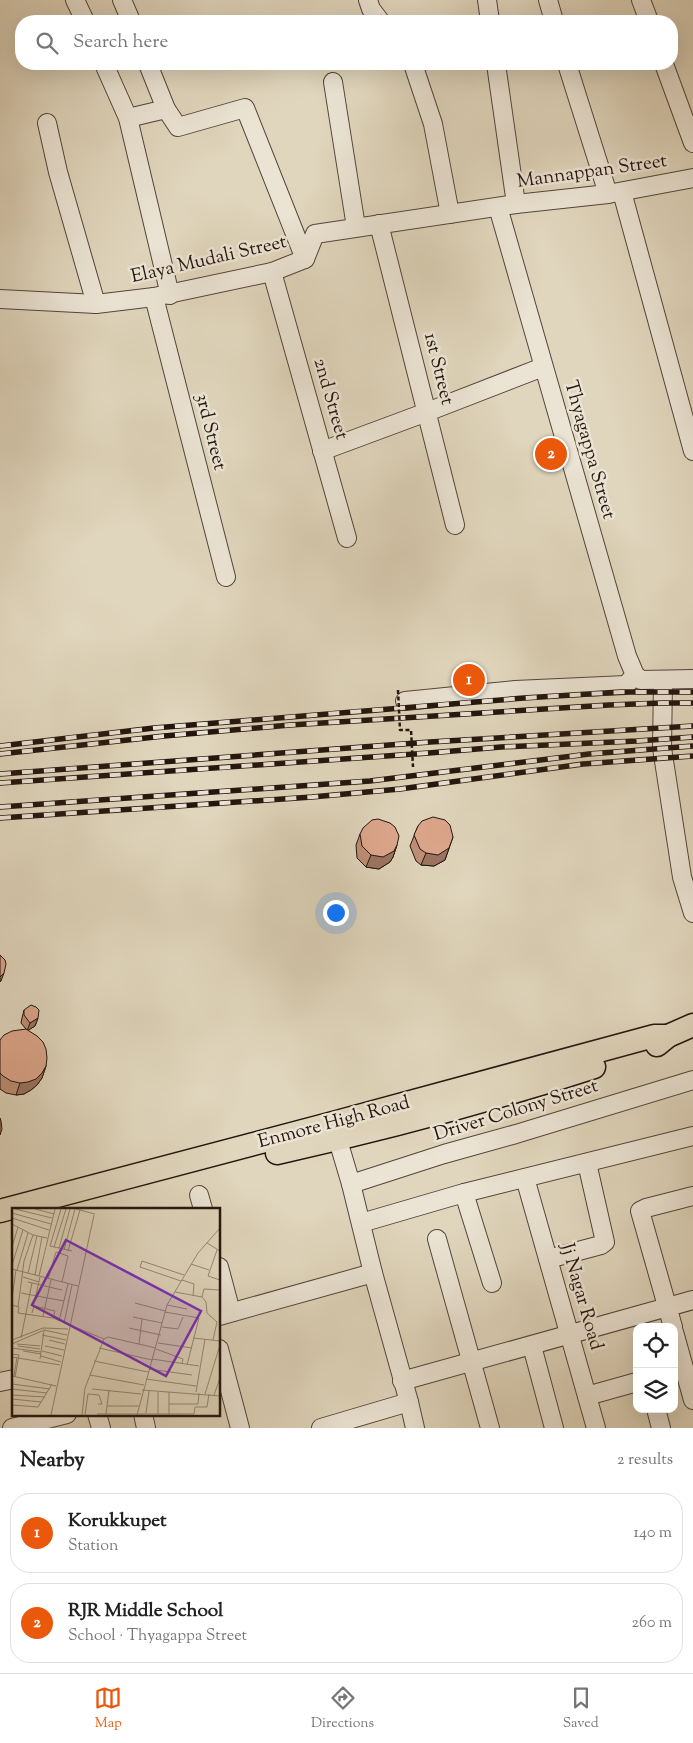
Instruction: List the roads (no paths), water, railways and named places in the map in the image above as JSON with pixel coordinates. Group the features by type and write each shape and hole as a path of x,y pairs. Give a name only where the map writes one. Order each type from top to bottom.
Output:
{"main road":[{"name":"Enmore High Road","path":"57,1208 335,1132 654,1036 668,1036 693,1026"},
{"name":"Enmore High Road","path":"13,1208 335,1132"}],"street":[{"path":"75,0 82,15"},
{"path":"122,0 128,15"},
{"path":"368,0 370,9 375,15"},
{"path":"487,0 489,15"},
{"path":"548,0 552,15"},
{"path":"641,0 647,15"},
{"name":"3rd Street","path":"107,70 128,118 162,296 226,577"},
{"path":"150,70 166,109 178,127 245,108 305,259"},
{"path":"415,70 433,124 450,214"},
{"path":"497,70 516,204"},
{"path":"569,70 615,193 693,451"},
{"path":"666,70 693,144"},
{"path":"333,82 356,227"},
{"path":"128,118 166,109"},
{"path":"47,123 58,172 96,304"},
{"name":"Mannappan Street","path":"498,207 615,193 693,178"},
{"name":"Elaya Mudali Street","path":"0,299 96,304 162,296 272,272 305,259 315,234 498,207"},
{"name":"Thyagappa Street","path":"498,207 627,656 635,675"},
{"name":"1st Street","path":"379,224 455,525"},
{"name":"2nd Street","path":"272,272 347,538"},
{"path":"322,451 543,366"},
{"path":"402,696 626,685 635,675 641,680 693,679"},
{"path":"664,681 662,748 682,877 693,913"},
{"name":"Driver Colony Street","path":"351,1184 444,1154 693,1080"},
{"path":"335,1132 351,1184 402,1382 409,1402 414,1428"},
{"path":"361,1223 464,1193 693,1136"},
{"path":"548,1259 601,1245 604,1242 605,1238 587,1163"},
{"name":"Jj Nagar Road","path":"525,1178 596,1428"},
{"path":"464,1193 492,1283"},
{"path":"672,1323 640,1211 693,1196"},
{"path":"437,1239 490,1428"},
{"path":"220,1275 225,1314 373,1272"},
{"path":"402,1382 693,1300"},
{"path":"532,1346 554,1428"},
{"path":"220,1353 240,1428"},
{"path":"678,1358 680,1371 693,1400"},
{"path":"587,1396 633,1383"},
{"path":"321,1428 409,1402"},
{"path":"657,1413 661,1428"},
{"path":"12,1428 59,1416"}],"railway":[{"path":"0,746 154,728 524,698 621,692 693,692"},
{"path":"0,754 164,736 290,725 609,705 693,703"},
{"path":"0,774 430,742 693,726"},
{"path":"0,783 501,747 693,737"},
{"path":"0,807 370,781 589,754 693,746"},
{"path":"0,818 312,797 400,789 583,764 693,756"}],"place":[{"name":"RJR Middle School","path":"551,454"},
{"name":"Korukkupet","path":"469,680"}]}
